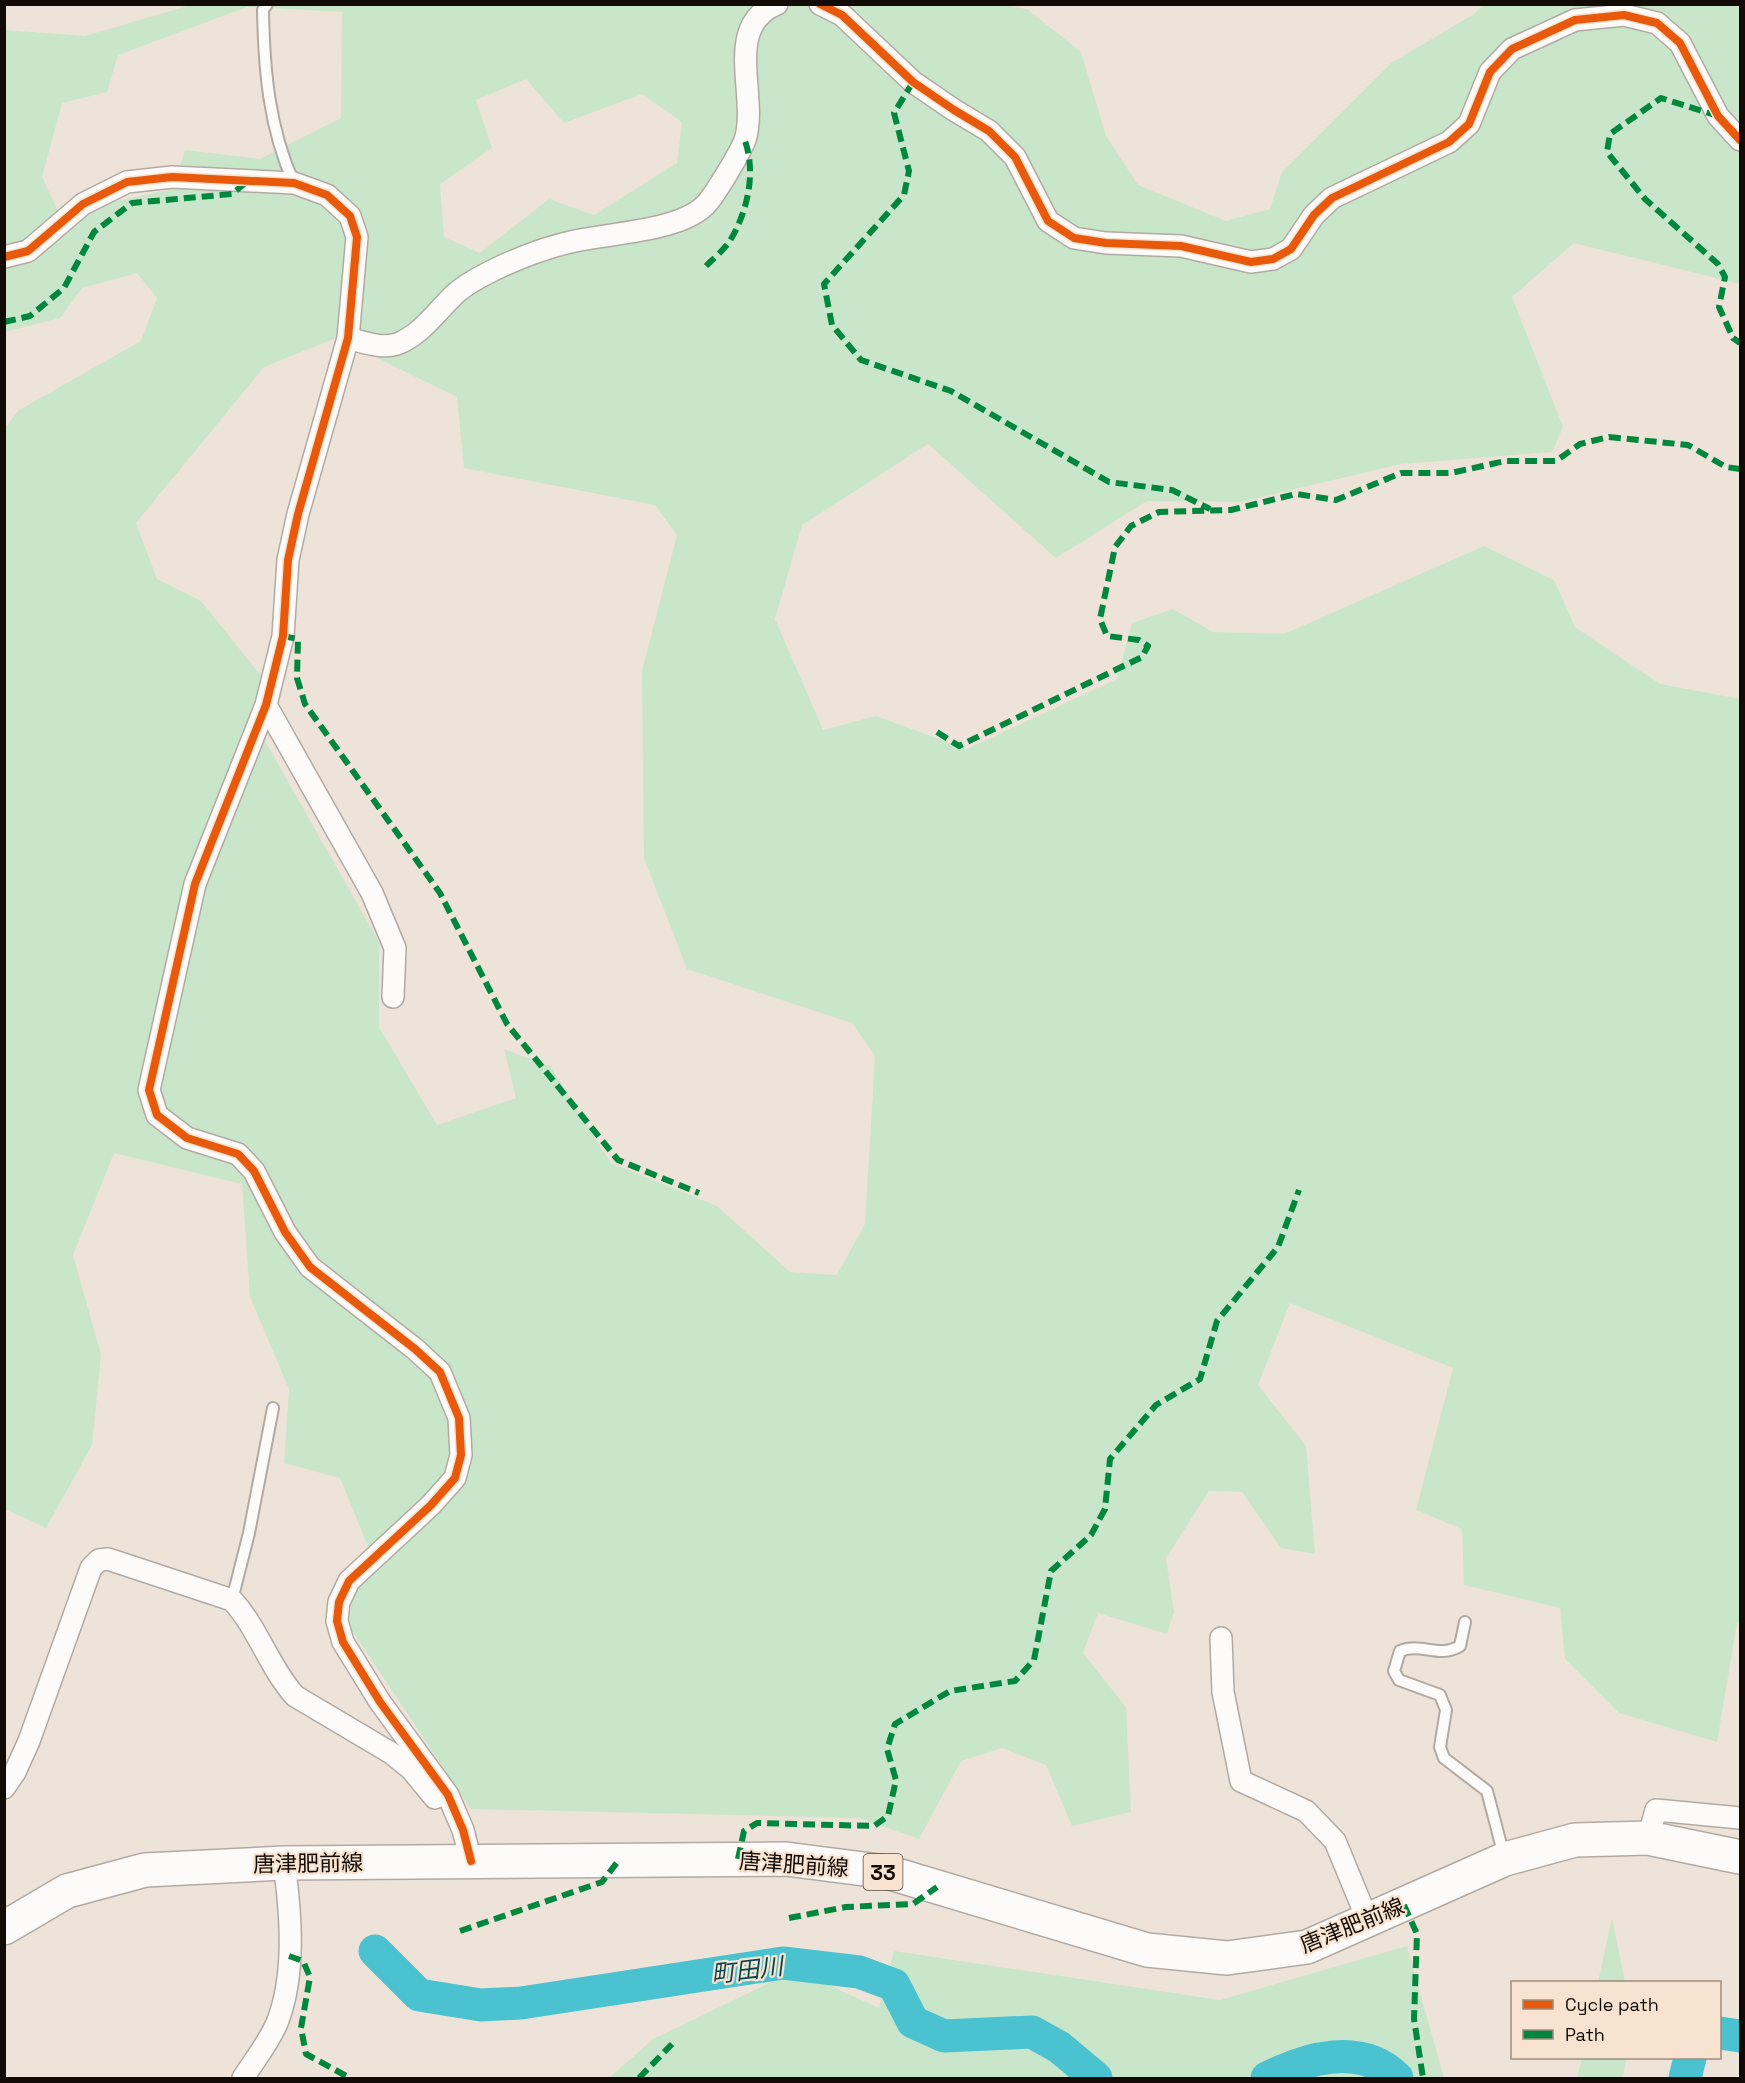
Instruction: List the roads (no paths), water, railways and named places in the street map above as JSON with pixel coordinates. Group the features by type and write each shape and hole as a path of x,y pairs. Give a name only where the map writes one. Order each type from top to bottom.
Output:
{"main road":[{"name":"唐津肥前線","path":"4,1928 67,1891 145,1870 284,1863 467,1845 786,1859 876,1871 1147,1950 1227,1958 1307,1947 1505,1859 1575,1840 1648,1838 1740,1857"}],"street":[{"path":"348,338 374,345 397,344 424,327 457,292 501,266 573,241 676,223 707,204 745,141 749,115 745,47 752,23 766,9 777,4"},
{"path":"820,4 842,15 913,82 989,131 1015,157 1048,221 1074,238 1106,243 1180,246 1251,262 1274,259 1291,249 1314,215 1332,198 1449,142 1469,124 1490,72 1512,49 1575,20 1624,15 1657,23 1680,43 1718,116 1740,141"},
{"path":"4,257 28,250 83,204 127,182 172,177 294,183 327,195 350,216 357,237 348,338 298,514 288,560 283,636 266,705 195,884 149,1090 157,1115 187,1138 238,1154 254,1171 285,1232 309,1267 415,1349 440,1372 459,1418 461,1455 455,1478 431,1505 349,1581 339,1602 337,1621 343,1642 380,1702 448,1795 467,1845"},
{"path":"266,705 372,893 395,948 393,997"},
{"path":"4,1788 15,1772 29,1741 91,1568 99,1560 108,1559 232,1600 243,1613 283,1683 295,1696 391,1753 411,1770 467,1845"},
{"path":"1221,1638 1223,1692 1241,1781 1306,1811 1335,1841 1368,1921"},
{"path":"1648,1838 1656,1810 1740,1818"},
{"path":"243,2079 276,2025 286,1994 289,1956 284,1863"}],"lane":[{"path":"267,4 263,10 264,62 280,152 294,183"},
{"path":"232,1600 249,1533 273,1408"},
{"path":"1465,1622 1460,1646 1449,1653 1409,1648 1400,1651 1394,1671 1399,1680 1440,1695 1446,1710 1440,1747 1444,1758 1487,1791 1505,1859"}],"waterway":[{"name":"町田川","path":"375,1951 419,1995 481,2005 521,2003 783,1963 859,1972 894,1985 913,2022 944,2036 1032,2032 1059,2047 1096,2078"},
{"name":"町田川","path":"1721,2033 1740,2036"},
{"name":"町田川","path":"1267,2078 1299,2064 1333,2057 1367,2060 1383,2067 1397,2078"},
{"name":"町田川","path":"1685,2078 1690,2059"}]}
